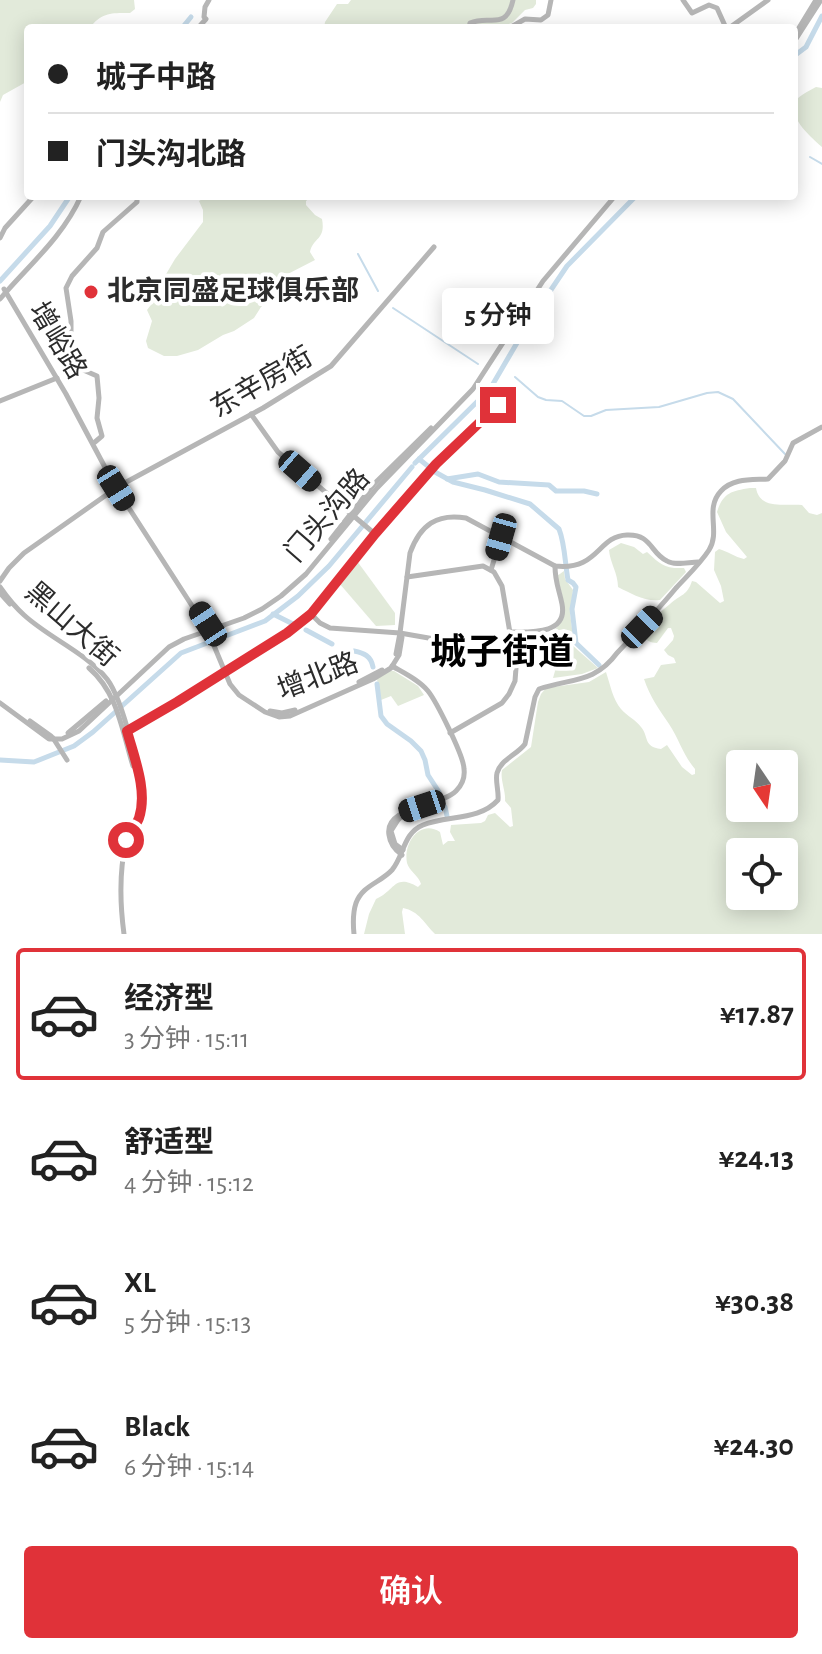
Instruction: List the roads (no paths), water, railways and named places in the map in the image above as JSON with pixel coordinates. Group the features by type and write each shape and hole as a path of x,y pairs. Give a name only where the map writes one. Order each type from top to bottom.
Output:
{"street":[{"path":"200,24 205,18 204,11 209,0"},
{"path":"470,24 474,20 503,19 508,15 513,0"},
{"path":"516,24 525,19 541,20 548,15 551,0"},
{"path":"683,0 692,13 709,5 717,8 725,24"},
{"path":"733,24 768,0"},
{"path":"798,30 818,0"},
{"path":"798,35 818,0"},
{"path":"0,238 30,200"},
{"path":"3,290 58,230 77,200"},
{"path":"95,442 102,436 96,409 99,398 97,378 94,373 81,369 71,352 71,321 66,288 72,276 97,248 103,232 137,200"},
{"name":"门头沟路","path":"53,738 74,730 115,698 168,645 186,636 210,631 280,594 353,517 374,484 469,389 540,280 609,200"},
{"name":"东辛房街","path":"0,584 9,568 24,553 118,487 331,366 434,247"},
{"name":"增峪路","path":"3,290 118,487 210,631"},
{"name":"增峪路","path":"3,290 59,377 118,487"},
{"path":"0,401 57,378"},
{"path":"127,731 226,672 311,614 372,532 447,452 498,405"},
{"path":"251,414 278,452 372,532"},
{"path":"354,934 355,908 361,895 390,872 411,833 420,826 486,811 498,800 497,772 525,744 539,689 594,675 607,667 710,550 715,528 712,520 713,501 722,490 733,482 768,479 785,461 793,443 822,427"},
{"path":"392,664 400,633 413,544 418,534 432,522 443,518 466,518 558,566 584,563 612,540 629,535 649,542 667,561 698,562"},
{"path":"491,570 501,537"},
{"path":"407,577 480,566 491,570 502,586 516,674 511,690 496,707 451,732"},
{"path":"510,632 548,630 559,623 563,607 555,583 558,566"},
{"name":"黑山大街","path":"0,584 23,615 101,673 115,698"},
{"name":"黑山大街","path":"0,593 22,617 97,675 115,698"},
{"path":"311,614 330,628 400,633 440,640"},
{"name":"增北路","path":"210,631 232,683 267,709 282,713 365,679 392,664 430,688 468,765 465,783 448,801 404,815 398,820 391,831 402,853"},
{"path":"115,698 140,794 139,813 123,842 119,874 122,934"},
{"path":"0,701 53,738 66,759"},
{"path":"122,720 139,780 141,804 139,817 126,840 122,862 122,934"}],"waterway":[{"path":"798,53 806,47 822,16"},
{"path":"185,24 191,17"},
{"path":"810,157 822,164"},
{"path":"0,281 50,226 67,200"},
{"path":"415,463 490,389 567,266 632,200"},
{"path":"358,254 378,291"},
{"path":"393,308 478,364"},
{"path":"515,377 538,397 562,401 584,416 606,410 659,407 718,392 733,399 785,454"},
{"path":"419,459 429,467"},
{"path":"0,760 34,762 74,746 181,653 265,621 298,596 329,566 412,467"},
{"path":"435,472 453,482 530,504 559,529 568,580 576,587 572,609 576,643 599,665"},
{"path":"447,479 478,474 499,482 549,485 556,491 597,494"},
{"path":"273,614 293,624"},
{"path":"306,630 332,644"},
{"path":"354,651 371,660 373,667"},
{"path":"377,684 381,716 421,751 428,775 439,792"},
{"path":"445,807 447,816"}],"place":[{"name":"北京同盛足球俱乐部","path":"91,292"}],"district":[{"name":"城子街道","path":"502,653"}]}
